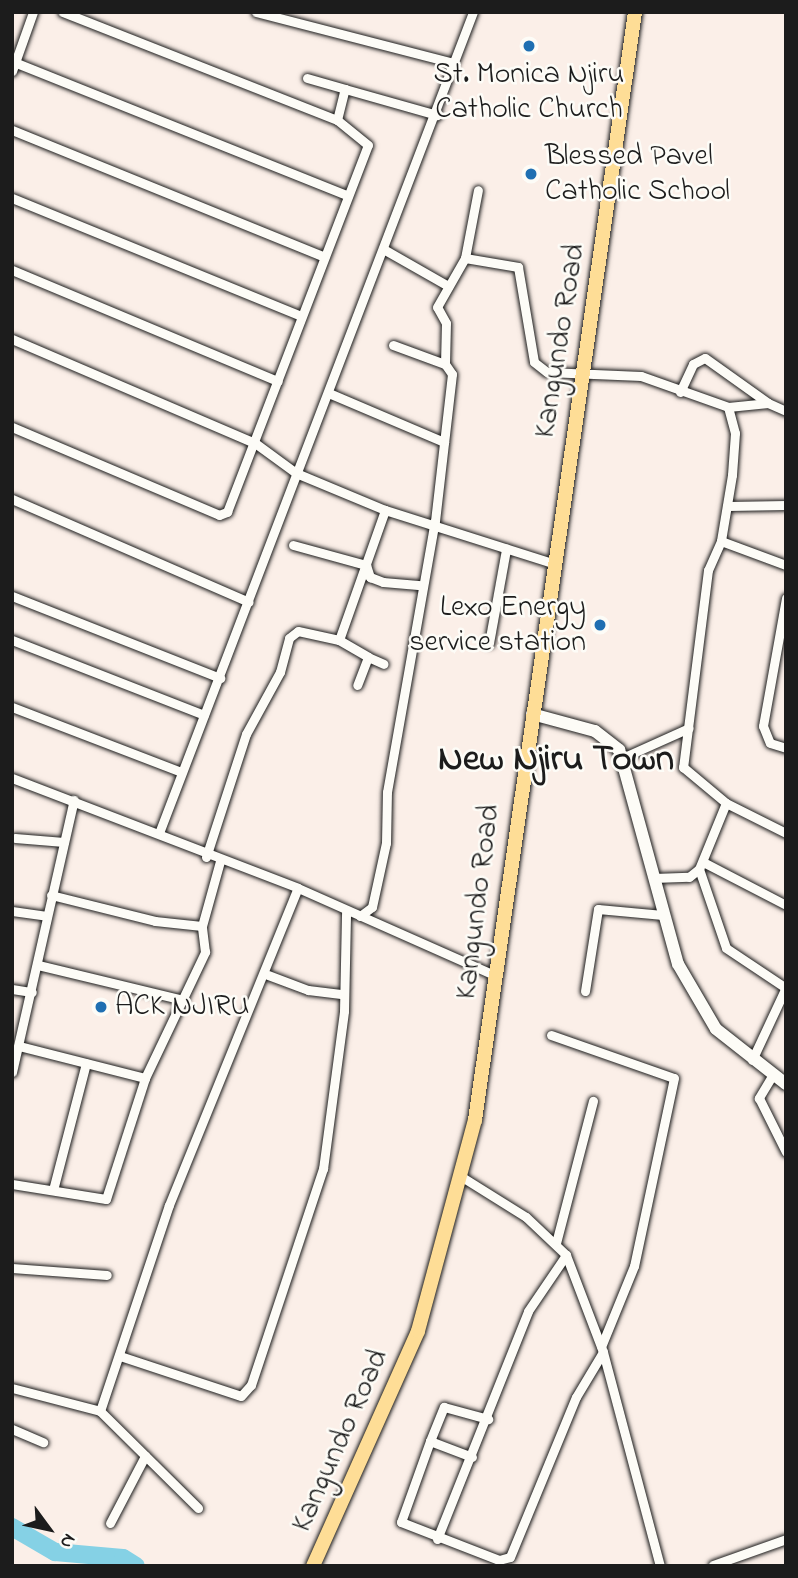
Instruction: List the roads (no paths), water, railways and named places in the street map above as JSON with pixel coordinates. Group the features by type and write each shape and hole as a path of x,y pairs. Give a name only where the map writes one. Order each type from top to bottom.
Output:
{"highway":[{"name":"Kangundo Road","path":"313,1566 418,1331 462,1177 496,976 552,563 584,376 635,12"}],"main road":[{"path":"532,714 595,731 622,758 663,915 696,998 716,1029 772,1076 786,1084"}],"street":[{"path":"12,427 219,515 227,512 278,381 299,315 368,145 337,120 63,12"},
{"path":"256,12 453,63"},
{"path":"159,833 296,473 331,394 437,115 473,12"},
{"path":"31,13 13,66 347,195"},
{"path":"307,78 437,115"},
{"path":"337,120 345,89"},
{"path":"12,130 322,256"},
{"path":"445,364 446,323 436,314 448,286 466,258 478,190"},
{"path":"12,198 299,315"},
{"path":"384,250 448,286"},
{"path":"466,258 514,263 534,362 547,372 584,376 641,376 728,407 768,403"},
{"path":"12,270 278,381"},
{"path":"12,339 255,443 296,473 385,510 435,521 506,549 552,563"},
{"path":"360,916 372,907 386,843 387,792 421,585 435,521 452,374 445,364 393,345"},
{"path":"680,392 693,364 705,358 768,403 786,411"},
{"path":"331,394 444,442"},
{"path":"728,407 736,443 721,541 708,570 684,771 726,803 786,833"},
{"path":"12,499 249,602"},
{"path":"728,506 786,505"},
{"path":"339,640 385,510"},
{"path":"721,541 786,565"},
{"path":"293,545 366,565 378,581 421,585"},
{"path":"489,643 506,549"},
{"path":"12,596 220,678"},
{"path":"786,598 783,634 764,726 770,743 786,748"},
{"path":"206,857 246,734 280,672 289,638 298,631 339,640 384,664"},
{"path":"12,640 204,715"},
{"path":"356,685 368,657"},
{"path":"12,707 181,772"},
{"path":"622,758 689,728"},
{"path":"12,778 159,833 206,857 298,888 346,912 496,976"},
{"path":"13,1068 74,800"},
{"path":"653,878 690,877 702,866 726,803"},
{"path":"15,838 64,842"},
{"path":"12,1184 106,1199 145,1078 205,952 202,926 220,861"},
{"path":"702,866 786,905"},
{"path":"702,866 726,948 786,988 752,1060"},
{"path":"100,1411 169,1205 251,1003 268,975 298,888"},
{"path":"51,895 155,921 202,926"},
{"path":"585,991 598,909 663,915"},
{"path":"12,911 47,916"},
{"path":"120,1356 242,1396 247,1392 323,1169 343,1029 341,993 346,912"},
{"path":"38,965 184,1000"},
{"path":"268,975 308,990 341,993"},
{"path":"12,989 32,992"},
{"path":"488,1419 444,1407 401,1522 437,1539 499,1560 510,1557 580,1388 602,1350 634,1266 674,1078 551,1035"},
{"path":"19,1046 145,1078"},
{"path":"52,1190 86,1063"},
{"path":"772,1076 759,1098 786,1152"},
{"path":"556,1243 593,1101"},
{"path":"462,1177 556,1243 566,1255 602,1350 660,1566"},
{"path":"437,1539 488,1419 528,1311 566,1255"},
{"path":"12,1268 107,1275"},
{"path":"12,1388 100,1411 198,1508"},
{"path":"12,1429 43,1442"},
{"path":"430,1441 471,1457"},
{"path":"110,1523 145,1456"},
{"path":"713,1565 786,1539"}],"waterway":[{"path":"12,1527 55,1552 123,1558 136,1566"}],"place":[{"name":"St. Monica Njiru Catholic Church","path":"529,46"},
{"name":"Blessed Pavel Catholic School","path":"531,174"},
{"name":"Lexo Energy service station","path":"600,625"},
{"name":"ACK NJIRU","path":"101,1007"}],"district":[{"name":"New Njiru Town","path":"556,760"}]}
